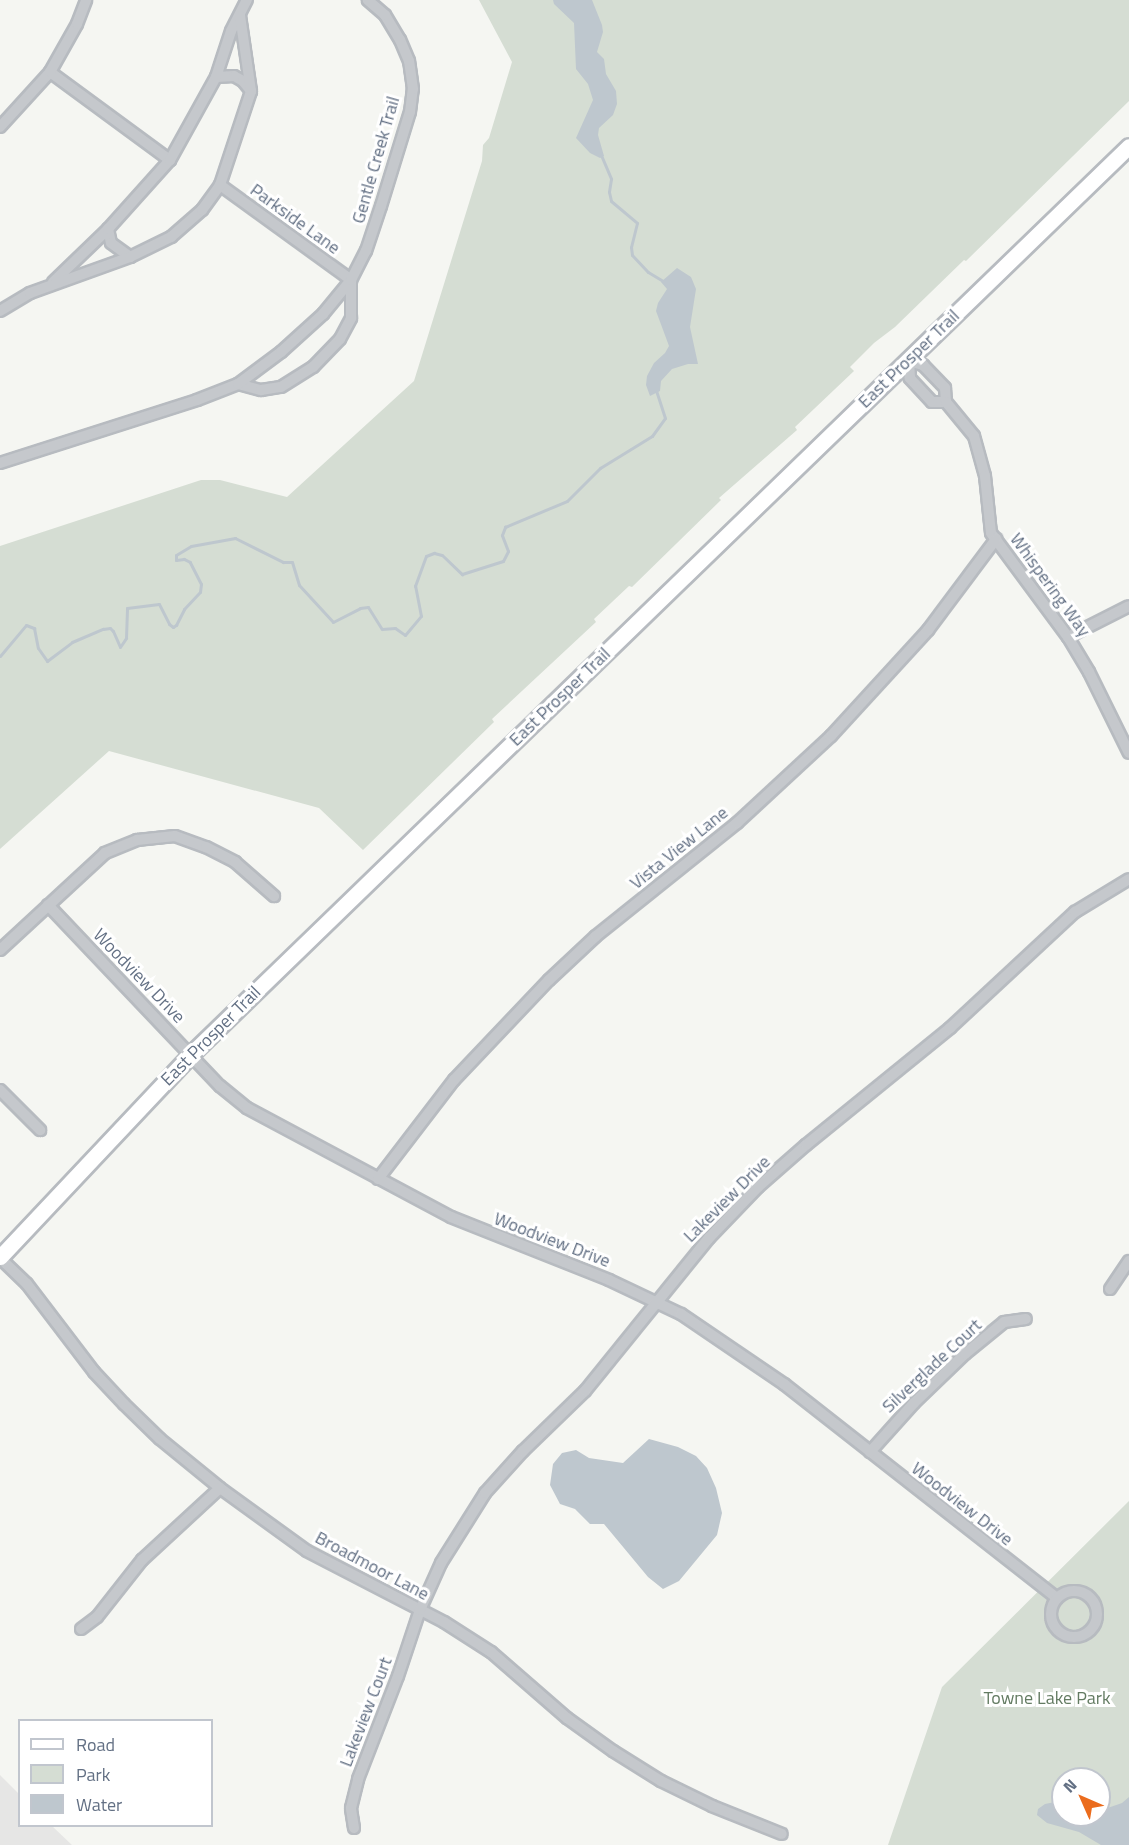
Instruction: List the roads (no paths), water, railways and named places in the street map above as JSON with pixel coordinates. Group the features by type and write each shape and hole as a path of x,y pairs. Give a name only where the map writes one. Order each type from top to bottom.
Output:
{"main road":[{"name":"East Prosper Trail","path":"0,1258 191,1054 1129,146"}],"street":[{"path":"0,127 50,72 77,24 86,0"},
{"path":"50,285 108,229 170,160 216,77 231,31 247,0"},
{"name":"Gentle Creek Trail","path":"0,462 196,400 238,384 281,352 322,314 351,280 366,251 410,112 413,89 409,62 400,40 385,15 368,0"},
{"path":"0,311 30,293 130,256 171,237 202,210 220,185 250,91 240,16"},
{"path":"50,72 170,160"},
{"path":"216,77 234,76 243,81 250,91"},
{"name":"Parkside Lane","path":"220,185 351,280"},
{"path":"108,229 111,243 130,256"},
{"name":"Gentle Creek Trail","path":"238,384 261,390 281,387 313,368 340,339 351,318 351,280"},
{"name":"Whispering Way","path":"946,402 932,402 910,378 909,361 923,365 945,388 946,402 967,426 980,452 986,476 989,526 996,539 1068,637 1089,672 1129,753"},
{"name":"Vista View Lane","path":"378,1179 454,1080 549,980 604,929 737,823 793,773 854,713 928,630 996,539"},
{"path":"1068,637 1129,606"},
{"path":"0,950 105,854 137,840 175,836 206,847 235,862 274,896"},
{"name":"Lakeview Drive","path":"420,1610 441,1563 485,1492 523,1451 585,1391 709,1238 798,1152 950,1028 1075,912 1129,879"},
{"name":"Woodview Drive","path":"48,905 220,1086 247,1108 451,1217 656,1301 733,1348 1057,1598"},
{"path":"0,1090 40,1130"},
{"name":"Broadmoor Lane","path":"0,1258 27,1284 87,1363 124,1404 160,1439 220,1488 307,1551 420,1610 491,1652 567,1718 613,1751 661,1781 712,1806 782,1833"},
{"path":"1110,1288 1129,1262"},
{"name":"Silverglade Court","path":"870,1452 914,1403 965,1354 1004,1322 1026,1319"},
{"path":"81,1629 97,1617 142,1560 220,1488"},
{"path":"1072,1591 1088,1595 1097,1610 1097,1621 1092,1630 1083,1636 1073,1638 1057,1630 1051,1614 1057,1598 1072,1591"},
{"name":"Lakeview Court","path":"354,1828 351,1808 358,1779 398,1676 420,1610"}],"water":[{"path":"553,0 592,0 602,25 603,32 597,52 604,59 606,74 616,91 617,104 613,115 599,128 598,135 604,156 600,158 590,153 576,138 593,100 588,84 576,69 574,23 554,4"},
{"path":"677,268 691,277 696,289 690,327 698,364 688,364 672,369 661,381 660,391 650,396 646,385 647,376 654,363 669,346 656,311 667,289 661,282"},
{"path":"649,1439 678,1447 696,1456 707,1468 716,1488 722,1513 717,1535 679,1581 663,1589 648,1577 604,1524 590,1524 575,1509 560,1504 550,1485 553,1464 562,1453 576,1450 589,1458 623,1463"},
{"path":"1129,1797 1129,1845 1101,1845 1079,1832 1061,1827 1111,1827 1111,1807 1122,1803"},
{"path":"1051,1803 1051,1824 1037,1815 1038,1809"}],"waterway":[{"path":"601,155 611,179 609,192 611,201 637,223 631,247 632,255 648,272 663,281"},
{"path":"0,656 26,625 34,628 38,648 47,661 72,642 103,629 110,628 113,631 120,647 126,638 127,608 159,604 169,624 173,627 184,609 200,592 201,584 190,562 184,559 176,560 176,555 191,546 235,538 283,562 292,562 299,585 333,622 360,608 368,607 382,629 395,628 405,635 421,616 415,586 426,556 434,553 442,555 462,574 503,561 508,551 502,535 505,527 567,501 600,468 652,436 665,418 656,391"}],"park label":[{"name":"Towne Lake Park","path":"1047,1698"}]}
